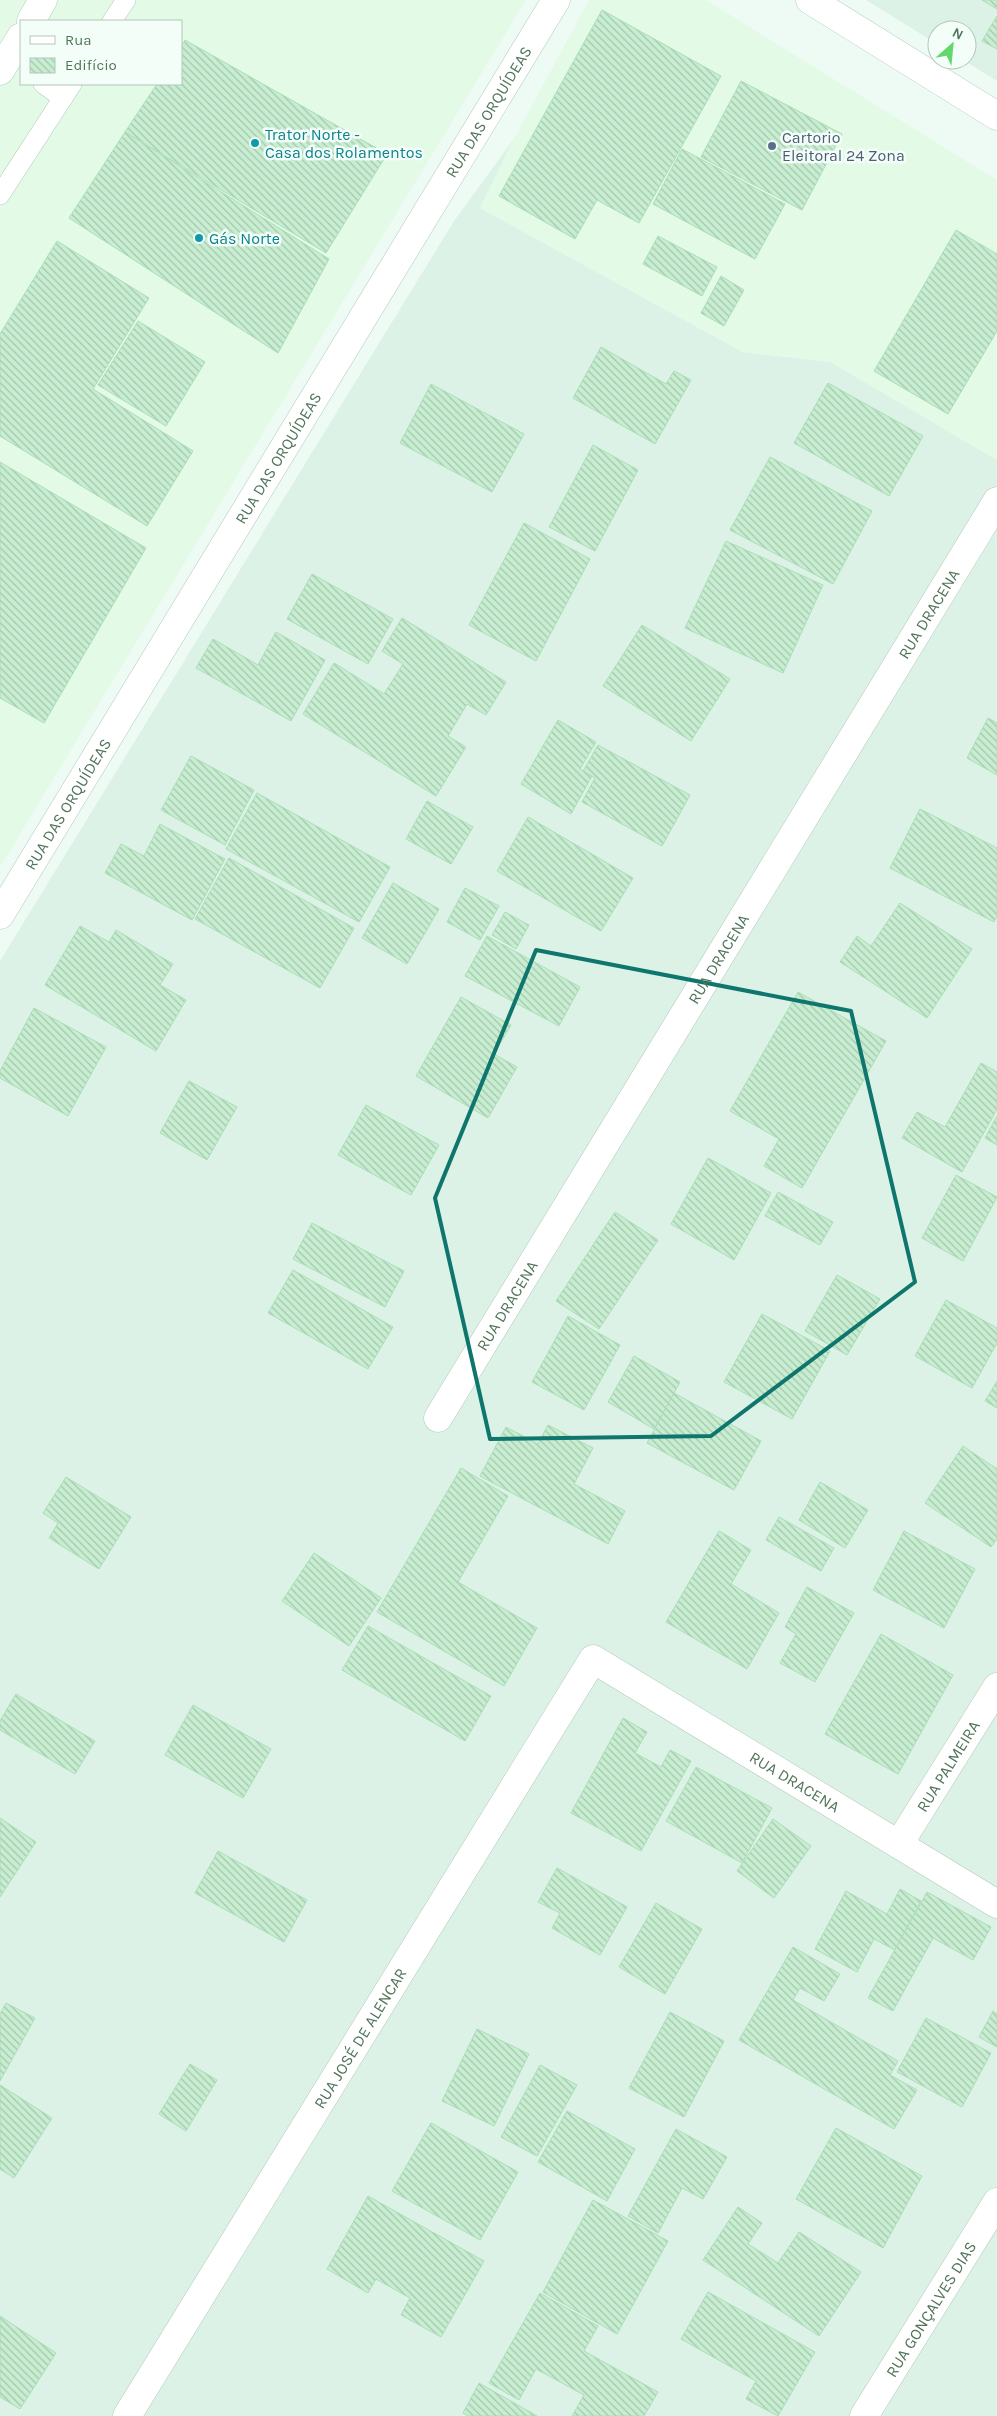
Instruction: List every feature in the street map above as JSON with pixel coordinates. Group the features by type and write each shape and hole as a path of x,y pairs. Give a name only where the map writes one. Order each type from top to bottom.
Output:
{"street":[{"path":"32,20 44,0"},
{"name":"RUA DAS ORQUÍDEAS","path":"0,915 556,0"},
{"path":"810,0 997,116"},
{"name":"RUA DRACENA","path":"438,1418 997,501"},
{"name":"RUA DRACENA","path":"593,1660 997,1904"},
{"name":"RUA JOSÉ DE ALENCAR","path":"127,2416 593,1660"},
{"name":"RUA PALMEIRA","path":"898,1844 997,1687"},
{"name":"RUA GONÇALVES DIAS","path":"864,2416 997,2202"}],"lane":[{"path":"113,20 126,0"},
{"path":"0,196 6,173 67,91 46,85"}],"highlighted area":[{"path":"536,950 851,1011 915,1282 711,1436 490,1439 435,1198"}],"shaded area":[{"path":"0,0 526,0 0,867"},
{"path":"589,0 706,0 997,180 997,460 831,362 744,352 480,208 515,137"},
{"path":"866,0 997,0 997,81 977,69 977,20 927,20 927,38"},
{"path":"515,137 480,208 743,352 831,362 997,460 997,2416 0,2416 0,961 454,221"}],"building":[{"path":"982,0 997,0 997,9"},
{"path":"602,10 721,76 639,223 597,200 575,239 499,196"},
{"path":"997,16 997,49 982,41"},
{"name":"Trator Norte - Casa dos Rolamentos","path":"185,40 387,154 326,253 125,132 156,85 182,85 182,45"},
{"name":"Cartorio Eleitoral 24 Zona","path":"741,81 842,134 802,210 701,157"},
{"name":"Gás Norte","path":"125,132 329,259 278,353 69,218"},
{"path":"682,149 785,204 755,259 653,204"},
{"path":"956,230 997,254 997,331 948,414 874,371"},
{"path":"658,236 717,267 702,296 643,264"},
{"path":"57,241 149,298 93,389 193,451 147,526 0,436 0,334"},
{"path":"721,276 744,290 724,326 701,313"},
{"path":"138,321 205,362 166,426 98,385"},
{"path":"601,347 666,384 674,371 691,380 655,444 573,398"},
{"path":"828,383 923,436 889,496 794,443"},
{"path":"431,384 524,434 492,492 400,443"},
{"path":"593,445 638,470 595,551 549,527"},
{"path":"770,457 872,511 833,584 730,530"},
{"path":"0,462 146,548 44,723 0,698"},
{"path":"524,523 590,559 536,661 469,625"},
{"path":"726,541 823,585 783,673 685,628"},
{"path":"312,574 393,619 368,664 287,619"},
{"path":"402,618 506,682 486,715 467,704 448,736 466,747 436,796 303,714 334,663 384,694 403,664 382,651"},
{"path":"642,625 730,679 691,741 603,686"},
{"path":"276,632 325,660 291,721 196,668 213,639 258,665"},
{"path":"988,718 997,723 997,775 967,758"},
{"path":"558,720 596,742 580,769 592,776 571,814 521,784"},
{"path":"598,745 690,795 662,846 582,802 595,778 583,771"},
{"path":"191,756 254,790 225,845 161,810"},
{"path":"257,793 390,867 359,922 226,849"},
{"path":"427,801 473,827 451,864 406,839"},
{"path":"920,809 997,848 997,916 994,922 890,868"},
{"path":"528,817 633,878 601,931 497,871"},
{"path":"160,824 225,859 192,920 105,873 121,844 144,856"},
{"path":"229,858 354,928 320,988 195,919"},
{"path":"393,883 439,909 407,964 362,938"},
{"path":"465,888 499,906 480,940 447,922"},
{"path":"900,903 972,949 927,1018 840,962 857,936 871,946"},
{"path":"505,912 529,925 516,949 492,935"},
{"path":"80,926 109,942 116,930 173,964 160,985 186,1000 156,1051 45,985"},
{"path":"487,936 580,987 559,1026 465,976"},
{"path":"798,992 886,1041 802,1188 764,1166 779,1139 730,1111"},
{"path":"461,997 511,1025 494,1054 517,1067 488,1118 416,1076"},
{"path":"34,1008 106,1047 68,1116 0,1078 0,1071"},
{"path":"981,1063 997,1072 997,1109 962,1172 902,1138 917,1112 945,1127"},
{"path":"189,1081 237,1107 207,1160 160,1133"},
{"path":"366,1105 439,1145 411,1195 338,1155"},
{"path":"997,1116 997,1145 985,1138"},
{"path":"708,1158 771,1193 734,1260 671,1224"},
{"path":"956,1175 997,1197 963,1261 922,1238"},
{"path":"778,1192 833,1222 820,1245 765,1216"},
{"path":"615,1212 658,1240 599,1329 556,1301"},
{"path":"312,1223 404,1271 385,1307 293,1259"},
{"path":"293,1270 393,1327 368,1369 268,1313"},
{"path":"837,1275 880,1299 847,1355 805,1331"},
{"path":"946,1300 997,1328 997,1343 972,1388 915,1356"},
{"path":"762,1314 830,1351 792,1419 724,1382"},
{"path":"568,1316 620,1345 584,1410 532,1382"},
{"path":"634,1356 680,1382 654,1429 608,1402"},
{"path":"997,1381 997,1408 985,1401"},
{"path":"674,1393 761,1441 734,1490 647,1443"},
{"path":"548,1425 593,1448 574,1484 625,1511 608,1544 480,1476 506,1427 538,1444"},
{"path":"963,1446 997,1469 997,1539 991,1547 925,1503"},
{"path":"461,1468 508,1496 458,1582 537,1628 504,1686 377,1612"},
{"path":"66,1477 131,1517 99,1569 49,1538 58,1523 43,1513"},
{"path":"820,1482 868,1510 845,1548 799,1520"},
{"path":"779,1517 834,1548 821,1571 766,1540"},
{"path":"719,1531 751,1550 731,1584 779,1613 747,1669 666,1622"},
{"path":"904,1531 975,1569 944,1628 873,1590"},
{"path":"314,1553 381,1598 349,1646 282,1601"},
{"path":"807,1587 854,1613 815,1682 780,1663 796,1634 785,1627"},
{"path":"368,1626 491,1696 465,1741 342,1670"},
{"path":"881,1634 953,1675 898,1774 825,1734"},
{"path":"16,1694 95,1741 75,1774 0,1730 0,1721"},
{"path":"193,1705 271,1749 243,1798 165,1755"},
{"path":"623,1718 647,1732 635,1753 661,1767 670,1750 691,1761 641,1851 571,1813"},
{"path":"696,1767 772,1808 742,1863 666,1821"},
{"path":"0,1818 36,1842 0,1897"},
{"path":"773,1819 811,1846 774,1898 737,1871"},
{"path":"218,1851 307,1900 284,1942 195,1893"},
{"path":"557,1868 627,1907 600,1955 552,1928 560,1913 538,1902"},
{"path":"900,1889 921,1901 895,1950 874,1939 857,1972 815,1949 846,1891 887,1914"},
{"path":"927,1892 991,1927 973,1960 933,1938 893,2011 868,1998"},
{"path":"656,1903 702,1929 665,1994 619,1967"},
{"path":"793,1947 840,1974 824,2001 800,1988 793,2000 898,2061 890,2075 917,2090 894,2129 739,2040"},
{"path":"6,2003 35,2018 0,2081 0,2014"},
{"path":"993,2011 997,2014 997,2047 979,2037"},
{"path":"670,2012 724,2041 684,2117 629,2088"},
{"path":"926,2018 991,2053 962,2107 897,2072"},
{"path":"477,2029 529,2054 494,2126 442,2101"},
{"path":"190,2064 217,2080 186,2131 159,2114"},
{"path":"540,2065 577,2085 537,2156 501,2137"},
{"path":"0,2085 52,2118 14,2178 0,2169"},
{"path":"567,2111 635,2149 607,2201 538,2162"},
{"path":"431,2123 518,2172 480,2240 392,2191"},
{"path":"836,2128 922,2176 883,2248 796,2199"},
{"path":"676,2129 727,2157 703,2199 682,2188 658,2233 628,2216"},
{"path":"368,2196 484,2261 441,2337 401,2315 410,2298 376,2279 368,2293 327,2269"},
{"path":"593,2200 668,2241 617,2334 543,2292"},
{"path":"738,2207 762,2223 748,2244 778,2263 799,2232 861,2272 819,2336 703,2260"},
{"path":"708,2292 815,2352 778,2416 746,2399 756,2381 681,2339"},
{"path":"540,2293 598,2326 584,2351 658,2392 644,2416 572,2416 584,2395 536,2369 519,2400 489,2383"},
{"path":"0,2316 56,2353 20,2409 0,2397"},
{"path":"479,2383 537,2416 468,2416 463,2413"}],"place":[{"name":"Trator Norte - Casa dos Rolamentos","path":"255,143"},
{"name":"Cartorio Eleitoral 24 Zona","path":"772,146"},
{"name":"Gás Norte","path":"199,238"}]}
